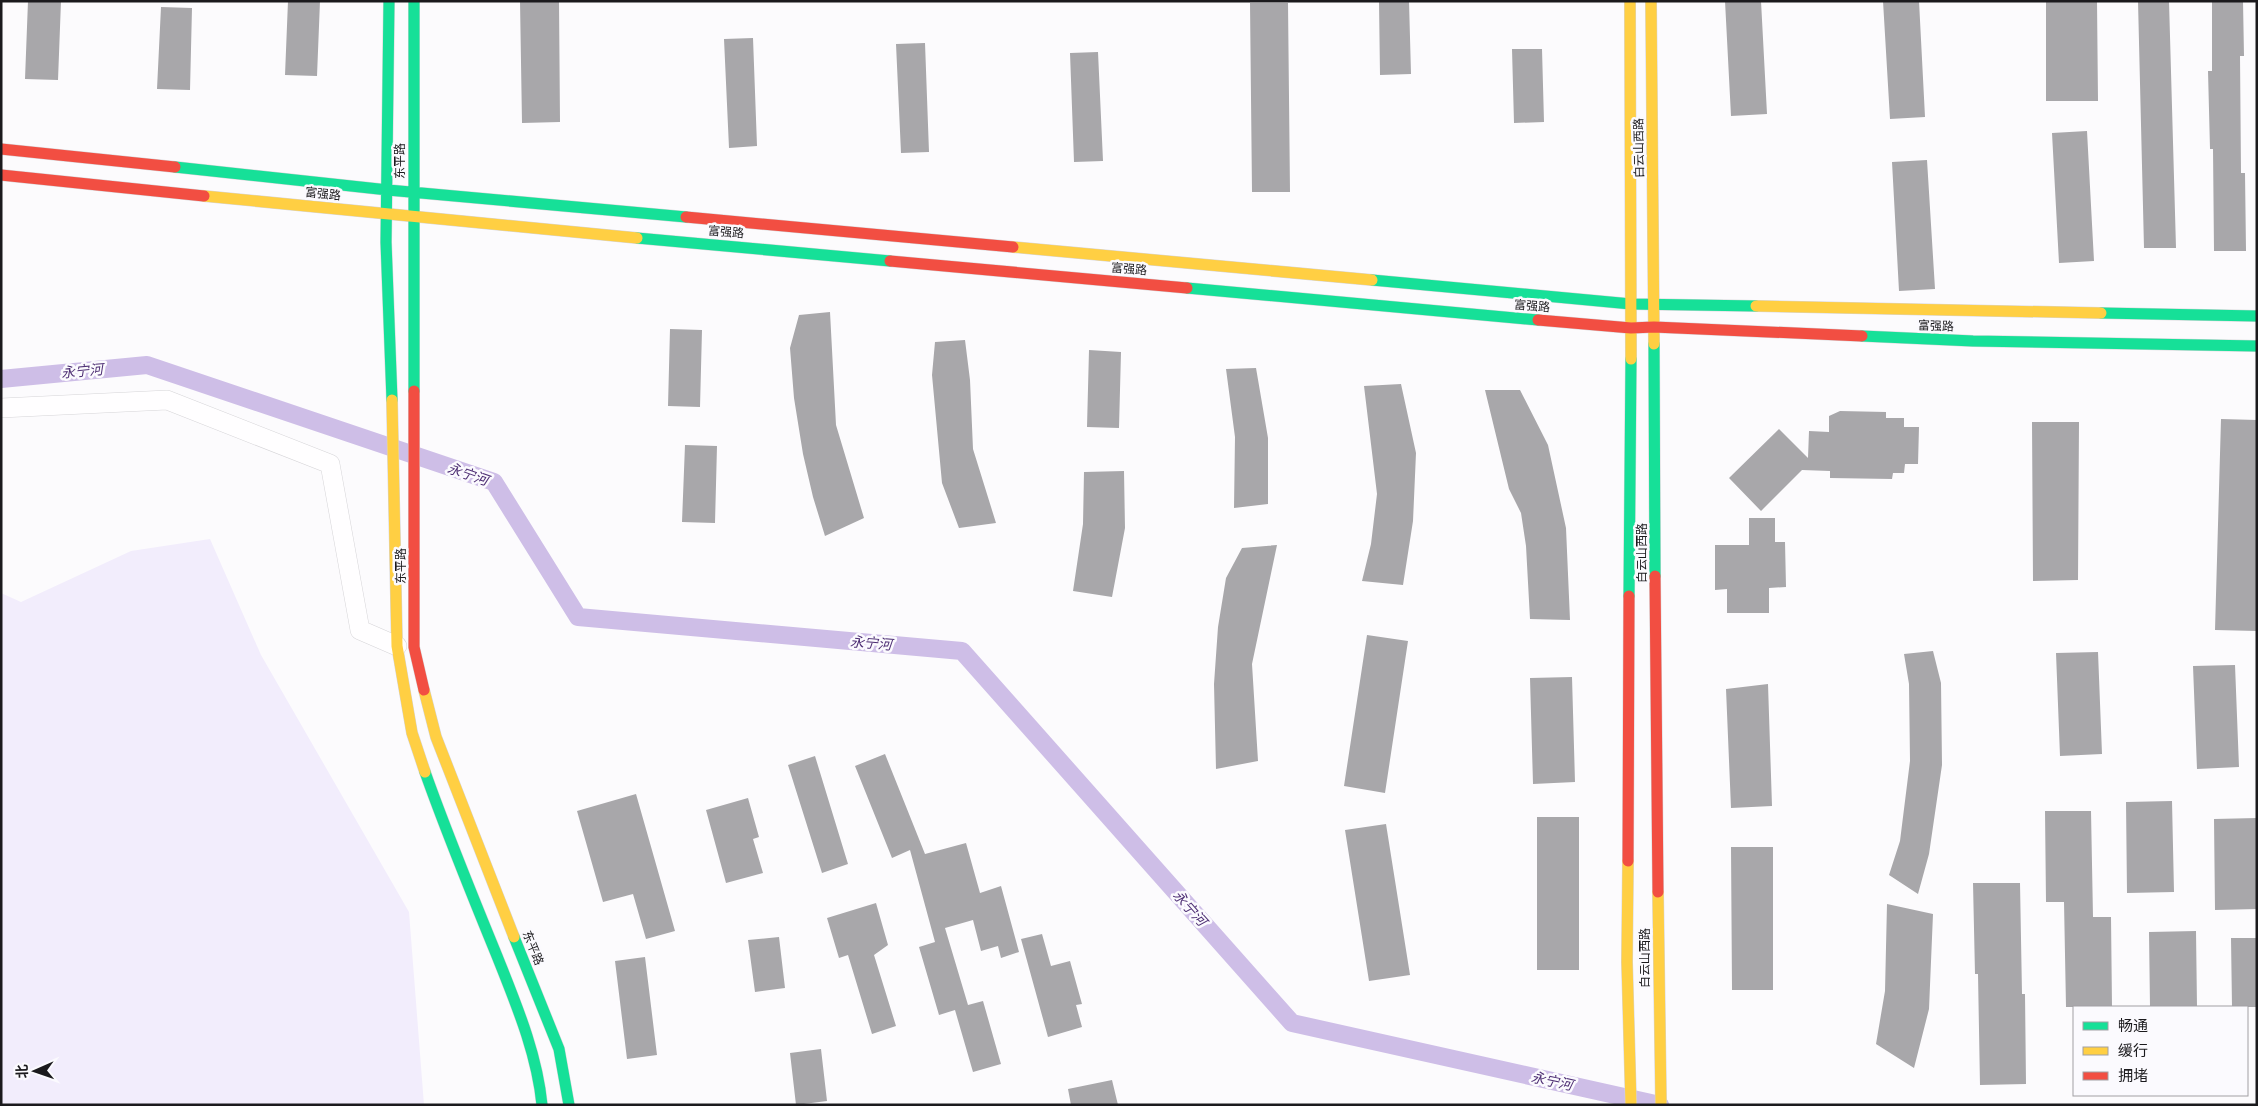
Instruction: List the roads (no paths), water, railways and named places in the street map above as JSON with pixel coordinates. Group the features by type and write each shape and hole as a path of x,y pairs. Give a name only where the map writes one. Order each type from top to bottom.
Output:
{"main road":[{"name":"东平路","path":"390,1 388,190 386,214 392,379 393,516 397,646 412,733 440,814 521,1018 540,1084 542,1105"},
{"name":"东平路","path":"414,1 414,647 436,737 479,851 559,1049 569,1105"},
{"name":"白云山西路","path":"1630,1 1631,328 1627,962 1631,1105"},
{"name":"白云山西路","path":"1651,1 1659,1066 1661,1105"},
{"name":"富强路","path":"1,149 388,190 1631,304 2257,316"},
{"name":"富强路","path":"1,175 413,218 1631,328 1654,327 1973,341 2257,346"}],"street":[{"path":"1,408 167,400 330,464 360,630 397,646"}],"waterway":[{"name":"永宁河","path":"1,379 147,365 494,482 578,617 962,651 1292,1023 1660,1105"}]}
